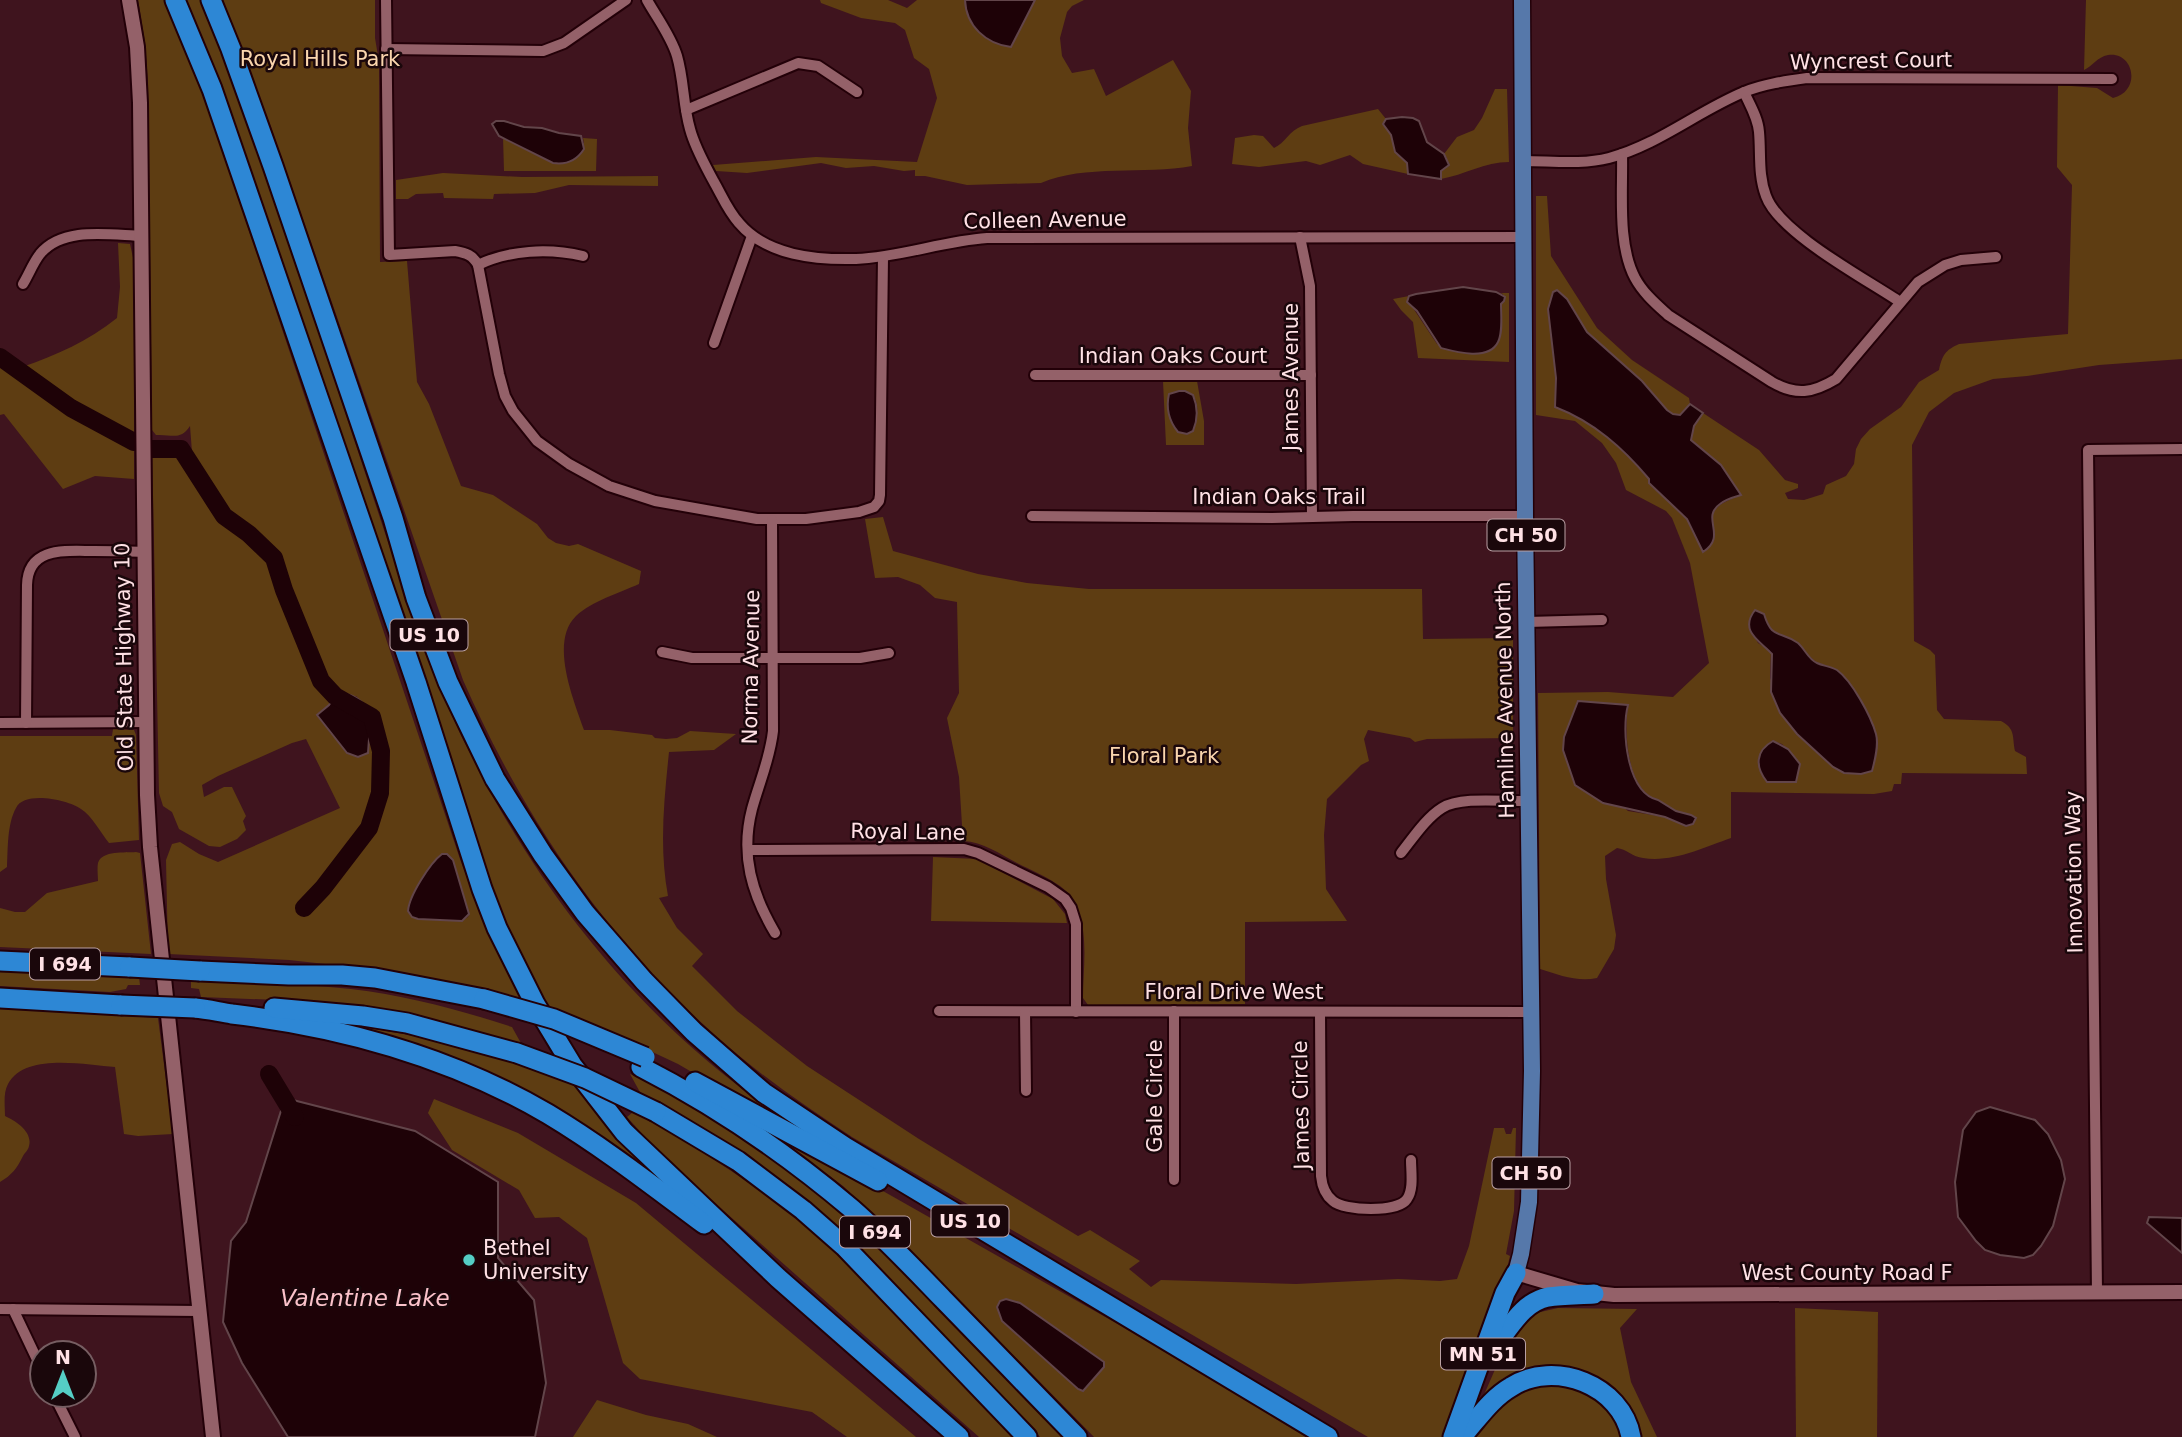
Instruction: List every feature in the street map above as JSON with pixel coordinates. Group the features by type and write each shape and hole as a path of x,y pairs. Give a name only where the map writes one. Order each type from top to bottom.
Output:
{"highway":[{"name":"US 10","path":"175,0 212,89 416,682 482,889 515,967 535,1004 572,1065 624,1132 778,1278 958,1437"},
{"name":"US 10","path":"211,0 232,49 273,166 393,518 434,649 489,767 543,855 585,913 644,981 694,1032 764,1093 845,1147 1328,1437"},
{"name":"I 694","path":"0,961 375,978 554,1019 643,1062 736,1121 803,1169 855,1211 1077,1437"},
{"name":"I 694","path":"0,998 201,1008 272,1008 363,1016 439,1031 517,1053 585,1078 656,1112 738,1161 803,1210 844,1246 1027,1437"},
{"path":"201,1008 352,1035 424,1057 489,1084 547,1114 613,1156 778,1278"},
{"path":"643,1062 713,1091 1095,1296"},
{"name":"Hamline Avenue North","path":"1461,1436 1514,1295 1516,1273"},
{"name":"Hamline Avenue North","path":"1461,1436 1505,1293 1516,1273"},
{"path":"1498,1342 1518,1315 1533,1302 1548,1297 1594,1294"},
{"path":"1461,1436 1499,1395 1512,1386 1526,1379 1562,1375 1596,1387 1610,1399 1622,1413 1631,1437"},
{"path":"1280,1408 1335,1437"}],"main road":[{"name":"Hamline Avenue North","path":"1516,1273 1530,1202 1532,1071 1522,0"}],"street":[{"name":"Old State Highway 10","path":"129,0 139,73 147,795 150,847 213,1437"},
{"path":"386,0 389,255 455,251 474,258 478,265 499,374 505,396 513,411 537,441 558,457 609,486 655,501 757,519 806,519 859,512 874,507 879,501 883,257"},
{"path":"386,49 543,51 564,43 626,0"},
{"name":"Colleen Avenue","path":"647,0 677,55 694,144 728,209 752,236 769,246 797,255 852,259 883,257 956,240 987,238 1524,237"},
{"path":"686,110 799,63 817,66 857,92"},
{"name":"Wyncrest Court","path":"1524,161 1608,159 1645,145 1744,92 1781,81 1807,78 2112,79"},
{"path":"1744,92 1759,130 1760,170 1766,198 1781,221 1803,239 1900,302"},
{"path":"1622,154 1625,250 1636,279 1668,315 1781,387 1791,390 1811,391 1836,379 1918,282 1945,265 1961,260 1996,257"},
{"path":"23,284 42,252 60,240 77,235 142,236"},
{"path":"714,343 752,236"},
{"name":"James Avenue","path":"1300,237 1310,286 1312,517"},
{"path":"478,265 502,255 561,251 583,256"},
{"name":"Indian Oaks Court","path":"1035,375 1311,375"},
{"name":"Innovation Way","path":"2097,1293 2088,450 2182,449"},
{"name":"Indian Oaks Trail","path":"1032,516 1525,516"},
{"name":"Norma Avenue","path":"772,520 771,746 752,811 748,850 757,902 775,933"},
{"path":"26,723 27,579 31,567 44,555 60,550 144,552"},
{"path":"1527,622 1602,620"},
{"path":"662,653 692,658 860,658 889,653"},
{"path":"0,723 146,722"},
{"path":"1401,853 1443,807 1464,802 1528,801"},
{"name":"Royal Lane","path":"748,850 964,849 978,853 1048,887 1065,899 1074,915 1076,1012"},
{"name":"Floral Drive West","path":"939,1011 1530,1012"},
{"name":"Gale Circle","path":"1174,1011 1174,1180"},
{"path":"1026,1012 1026,1091"},
{"name":"James Circle","path":"1320,1012 1321,1177 1326,1194 1333,1202 1347,1208 1398,1207 1407,1199 1410,1190 1411,1160"},
{"name":"West County Road F","path":"1516,1273 1594,1294 2182,1292"},
{"path":"0,1309 199,1311"},
{"path":"13,1310 28,1341"},
{"path":"61,1409 75,1437"}],"green space":[{"path":"138,0 164,0 198,79 460,859 489,932 523,1003 379,970 289,960 168,954 166,860 172,844 180,842 218,862 340,808 306,739 202,785 204,797 224,787 232,787 246,816 243,821 246,830 237,839 220,847 209,846 179,829 172,812 163,806 159,793 152,445 161,442 168,444 181,455 192,452 190,426 183,434 175,436 156,435 152,430 148,82","holes":["356,696 371,711 331,734 317,714 332,700","442,854 453,860 469,914 462,921 418,919 412,917 408,907 435,861"]},
{"path":"184,0 202,0 249,122 422,645 470,753 527,854 596,948 677,1034 776,1115 774,1120 678,1064 548,1011 491,888"},
{"name":"Royal Hills Park","path":"223,0 375,0 375,38 379,62 380,262 407,261 417,382 429,404 461,486 493,495 537,524 548,538 556,543 569,546 578,544 641,571 639,584 590,606 576,616 568,627 564,641 566,672 584,730 610,730 666,739 677,738 690,731 736,734 714,750 669,752 663,842 668,896 659,898 677,928 703,954 692,966 737,1011 807,1066 919,1139 1078,1236 1090,1230 1140,1261 1129,1269 1151,1287 1161,1280 1296,1284 1457,1279 1469,1246 1494,1128 1504,1128 1506,1134 1511,1134 1513,1128 1516,1128 1514,1211 1506,1254 1510,1256 1503,1284 1444,1437 1368,1437 852,1137 782,1089 716,1036 675,998 603,916 570,872 512,779 463,680 271,127"},
{"path":"820,0 888,0 907,8 917,0 965,0 973,26 993,42 1011,47 1035,0 1084,0 1067,12 1060,38 1062,56 1072,73 1094,69 1106,96 1173,60 1191,91 1188,128 1192,166 1076,174 1041,183 967,185 915,176 915,170 874,166 846,168 821,163 747,173 716,171 713,165 816,157 917,162 937,98 929,69 914,58 905,30 895,23 861,18 821,3"},
{"path":"2086,0 2182,0 2182,359 2099,365 1993,379 1954,393 1929,412 1912,445 1914,641 1935,655 1937,710 1944,719 2001,721 2006,724 2012,734 2015,751 2026,757 2027,774 1902,773 1901,784 1894,784 1892,791 1874,794 1731,792 1731,838 1665,858 1639,857 1617,848 1605,856 1606,879 1616,935 1614,949 1597,978 1561,976 1540,969 1538,693 1608,692 1673,697 1709,663 1690,563 1672,518 1666,511 1626,490 1616,463 1602,443 1575,421 1536,415 1536,196 1547,196 1551,256 1597,328 1632,360 1689,398 1690,404 1680,415 1667,410 1642,381 1587,332 1576,317 1556,378 1556,407 1595,428 1618,446 1649,479 1649,484 1687,519 1692,531 1715,535 1712,519 1716,508 1741,495 1721,465 1691,440 1694,426 1703,413 1759,450 1785,480 1798,484 1798,488 1785,493 1788,499 1804,500 1823,494 1826,485 1846,476 1854,464 1856,449 1861,439 1870,429 1901,407 1919,382 1939,370 1943,357 1950,349 1959,344 2068,334 2072,185 2057,167 2058,85 2097,88 2113,98 2128,88 2131,80 2129,65 2117,55 2104,56 2084,70","holes":["1764,614 1770,630 1790,639 1816,662 1833,668 1844,676 1861,774 1844,773 1833,767 1797,734 1770,678 1771,651 1758,643 1752,632","1578,702 1628,705 1627,744 1640,785 1648,795 1676,811 1692,815 1665,817 1628,811 1566,756 1563,750","1773,741 1782,744 1797,759 1788,783 1767,782 1760,771 1760,754"]},
{"path":"1495,89 1507,89 1509,162 1491,164 1441,179 1441,171 1446,168 1447,158 1444,154 1457,137 1474,130"},
{"path":"1378,109 1386,119 1383,124 1391,135 1395,152 1407,163 1408,174 1363,164 1350,155 1320,165 1306,161 1259,167 1232,164 1235,138 1263,136 1274,148 1302,126"},
{"path":"503,137 553,163 584,143 583,138 597,139 596,171 504,171"},
{"path":"443,173 522,177 658,176 658,186 569,185 535,193 494,194 493,199 444,198 443,193 416,194 408,199 396,199 396,180"},
{"path":"118,243 130,244 134,262 134,479 95,476 63,489 4,414 0,415 0,354 22,367 72,347 117,318 120,287"},
{"path":"1500,293 1509,293 1509,362 1418,358 1413,322 1393,299 1409,296 1407,299 1437,344 1449,350 1481,353 1500,323 1503,294"},
{"path":"1163,381 1197,381 1204,421 1204,445 1166,445","holes":["1180,391 1190,393 1196,401 1197,417 1193,431 1169,417 1169,394"]},
{"name":"Floral Park","path":"883,517 893,551 978,574 1027,583 1089,589 1422,589 1423,639 1513,638 1513,738 1427,739 1415,742 1410,738 1368,730 1364,739 1369,761 1361,765 1327,799 1324,835 1326,889 1347,921 1245,922 1245,1004 1088,1005 1083,998 1082,922 1070,896 1060,886 998,852 963,841 959,777 947,718 959,693 957,602 935,598 920,585 898,577 875,578 865,519"},
{"path":"113,729 134,730 136,735 139,840 109,843 81,809 47,798 28,799 16,808 13,814 8,837 7,867 0,872 0,736 112,736"},
{"path":"140,853 151,954 0,947 0,908 25,912 47,893 98,881 98,863 104,856"},
{"path":"933,857 977,859 1053,899 1065,914 1067,923 931,921"},
{"path":"0,969 139,977 140,985 128,985 126,989 110,992 0,986"},
{"path":"191,980 311,985 392,995 512,1027 522,1045 303,1001 201,997 199,989 191,988"},
{"path":"0,1007 158,1018 173,1134 124,1134 115,1067 73,1063 42,1064 16,1074 5,1091 5,1116 26,1132 30,1141 14,1171 0,1182"},
{"path":"358,1026 426,1038 473,1050 531,1068 575,1086 649,1171 571,1120 357,1030"},
{"path":"630,1074 713,1117 801,1177 887,1252 1066,1437 1040,1437 872,1261 811,1205 676,1113 641,1094"},
{"path":"434,1099 518,1133 636,1203 916,1437 847,1437 812,1412 640,1379 623,1363 587,1238 559,1217 535,1218 519,1190 452,1150 428,1113"},
{"path":"633,1112 732,1171 823,1241 897,1312 1013,1437 979,1437 664,1158 627,1117"},
{"path":"770,1127 1116,1323 1306,1437 1094,1437 887,1227 843,1186 768,1131"},
{"path":"1558,1308 1637,1309 1620,1328 1631,1382 1657,1437 1636,1437 1573,1373 1486,1400 1483,1397 1514,1326 1534,1309 1536,1313"},
{"path":"1795,1308 1878,1312 1877,1437 1796,1437"},
{"path":"1554,1380 1603,1399 1626,1437 1476,1437 1482,1422 1513,1391"},
{"path":"597,1400 688,1424 717,1437 573,1437"}],"water":[{"path":"965,0 1035,0 1011,47 993,42 973,26"},
{"path":"1402,117 1419,121 1427,142 1444,154 1449,165 1441,171 1441,179 1408,174 1407,163 1395,152 1391,135 1383,124 1386,119"},
{"path":"504,121 581,136 584,149 571,161 553,163 499,136 492,124"},
{"path":"1463,287 1496,292 1505,297 1501,304 1500,338 1494,348 1487,352 1472,354 1441,348 1417,311 1407,302 1409,296 1416,294"},
{"path":"1557,290 1567,299 1587,332 1642,381 1667,410 1680,415 1690,404 1703,413 1694,426 1691,440 1721,465 1741,495 1725,501 1715,509 1712,515 1713,540 1703,552 1687,519 1649,483 1649,479 1629,457 1595,428 1555,407 1556,378 1548,309 1553,292"},
{"path":"1179,391 1193,395 1196,404 1195,426 1193,431 1187,434 1178,432 1169,414 1169,394"},
{"path":"1755,610 1764,614 1773,631 1798,643 1814,661 1837,670 1855,690 1877,738 1872,771 1861,774 1844,773 1833,767 1797,734 1780,713 1771,692 1772,654 1750,630 1750,618"},
{"path":"337,693 360,700 371,711 368,753 358,757 347,753 317,715 329,705"},
{"path":"1578,701 1628,705 1626,745 1639,786 1648,795 1676,811 1696,818 1693,824 1686,826 1665,817 1603,803 1575,785 1563,750 1564,737"},
{"path":"1773,741 1788,749 1800,764 1796,782 1767,782 1760,771 1760,754"},
{"path":"442,854 447,854 453,860 469,914 462,921 418,919 412,917 408,911 421,880"},
{"name":"Valentine Lake","path":"285,1098 415,1131 498,1182 498,1258 534,1300 546,1383 535,1437 288,1437 242,1363 223,1322 231,1241 246,1222"},
{"path":"1990,1107 2035,1120 2048,1134 2061,1160 2065,1179 2053,1226 2033,1255 2024,1258 1985,1250 1958,1217 1955,1182 1963,1130 1976,1112"},
{"path":"2149,1217 2182,1218 2182,1253 2147,1223"},
{"path":"1006,1299 1020,1303 1104,1362 1104,1367 1083,1391 1002,1321 997,1307 1000,1301"}],"waterway":[{"path":"0,357 71,408 134,442"},
{"path":"152,449 181,449 224,516 249,534 274,558 321,681 335,696 372,717 381,751 380,793 369,828 323,888 304,908"},
{"path":"269,1074 295,1117"}],"place":[{"name":"Bethel University","path":"469,1260"}]}
